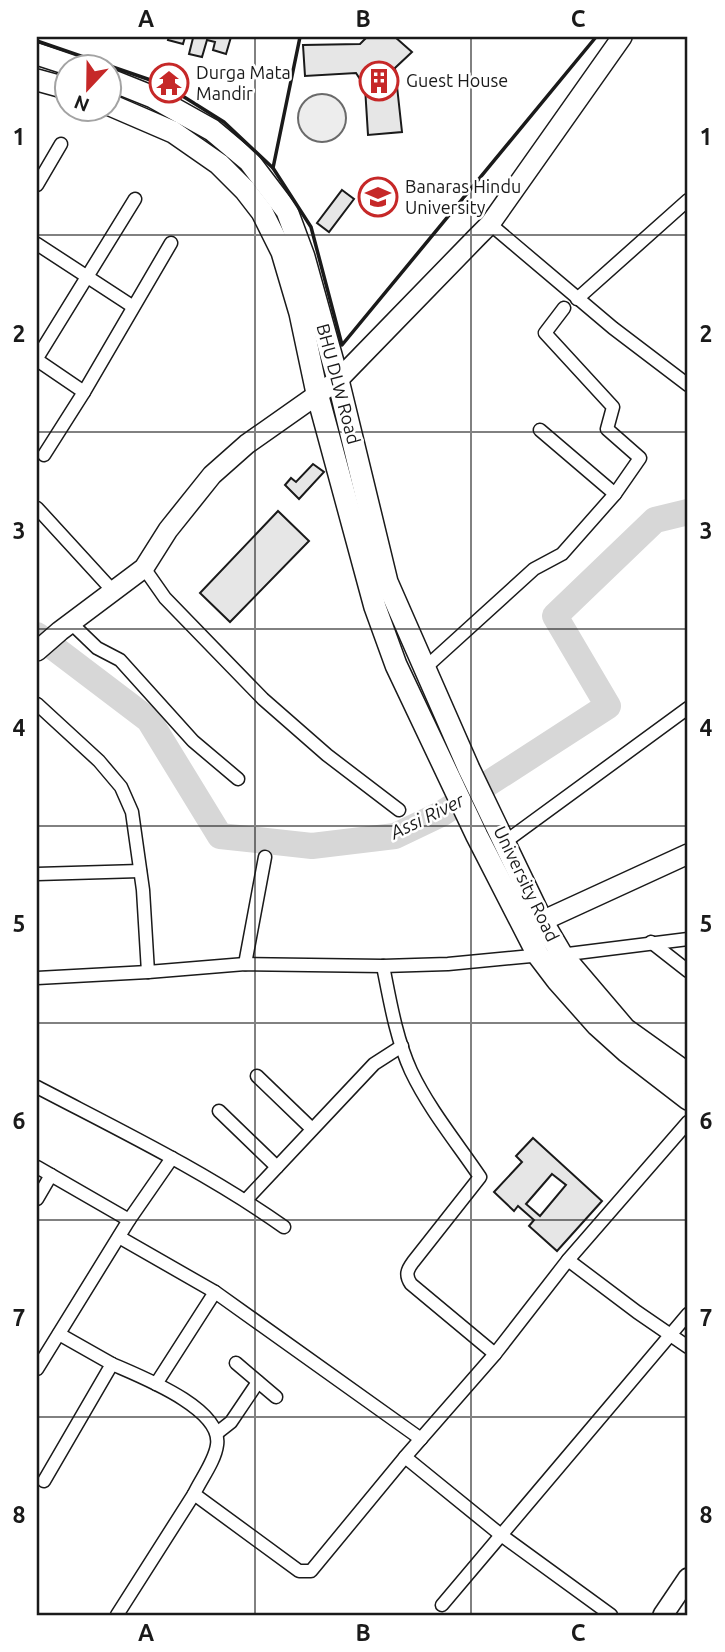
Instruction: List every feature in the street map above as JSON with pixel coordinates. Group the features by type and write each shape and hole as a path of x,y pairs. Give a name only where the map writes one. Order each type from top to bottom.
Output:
{"main road":[{"name":"BHU DLW Road","path":"122,85 153,97 212,130 249,161 287,211 304,257 338,380 387,582 469,769"},
{"name":"BHU DLW Road","path":"122,110 173,132 219,164 262,212 282,253 300,313 317,393 375,607 397,665 477,836 538,955 557,980 597,1025 688,1099"},
{"name":"University Road","path":"469,769 542,921 562,955 625,1029 688,1074"}],"street":[{"path":"37,651 144,568 167,530 212,475 247,444 338,380 490,223 622,37"},
{"path":"37,185 61,144"},
{"path":"84,392 37,359 135,199"},
{"path":"577,299 688,200"},
{"path":"490,223 577,299 688,385"},
{"path":"44,455 171,243"},
{"path":"37,244 132,306"},
{"path":"425,668 534,569 562,554 615,494 640,457 607,429 612,407 545,334 564,308"},
{"path":"540,430 615,494"},
{"path":"37,508 113,592"},
{"path":"144,568 172,606 279,714 399,810"},
{"path":"65,627 120,660 193,741 238,779"},
{"path":"37,704 99,761 121,787 132,812 147,938 148,972"},
{"path":"505,842 688,708"},
{"path":"542,921 688,854"},
{"path":"244,964 265,857"},
{"path":"37,874 140,870"},
{"path":"37,978 244,964 448,964 562,955 688,939"},
{"path":"651,942 688,971"},
{"path":"383,966 393,1016 411,1071 480,1177 407,1269 407,1277 411,1284 495,1354"},
{"path":"246,1200 374,1064 402,1046"},
{"path":"257,1076 312,1129"},
{"path":"37,1087 172,1158 246,1200 284,1227"},
{"path":"219,1111 277,1167"},
{"path":"194,1494 305,1573 316,1566 405,1457 495,1354 568,1260 688,1122"},
{"path":"37,1368 129,1220 172,1158"},
{"path":"37,1167 129,1220"},
{"path":"37,1199 51,1175"},
{"path":"119,1237 215,1292 421,1439"},
{"path":"568,1260 688,1347"},
{"path":"156,1384 215,1292"},
{"path":"442,1605 688,1314"},
{"path":"59,1334 112,1364 156,1384 199,1410 211,1421 217,1433 217,1447 194,1494 117,1615"},
{"path":"236,1363 276,1396"},
{"path":"44,1481 112,1364"},
{"path":"217,1433 231,1422 258,1382"},
{"path":"405,1457 501,1535 611,1615"},
{"path":"663,1615 688,1578"}],"shaded area":[{"path":"322,94 339,101 346,118 339,135 322,142 305,135 298,118 305,101"}],"building":[{"path":"169,37 185,37 183,44 168,40"},
{"path":"188,37 231,37 226,54 213,50 215,42 207,40 202,57 189,54 193,38"},
{"name":"Guest House","path":"367,37 395,37 412,52 395,68 402,132 368,135 365,87 356,73 305,76 303,45 360,44"},
{"path":"342,190 354,199 329,232 317,223"},
{"path":"313,464 324,472 299,499 285,485 291,478 296,482"},
{"path":"278,511 309,541 230,622 200,593"},
{"path":"533,1138 602,1201 557,1251 529,1226 534,1220 518,1206 514,1211 494,1192 522,1162 516,1156","holes":["552,1174 566,1185 540,1216 526,1204"]}],"waterway":[{"name":"Assi River","path":"37,635 149,720 220,836 312,846 395,836 441,814 608,706 555,616 655,520 688,512"}],"wall":[{"path":"273,168 300,37"},
{"path":"37,41 165,85 224,122 273,168 311,227 342,345 596,37"}],"place":[{"name":"Guest House","path":"379,81"},
{"name":"Durga Mata Mandir","path":"169,83"},
{"name":"Banaras Hindu University","path":"378,197"}]}
